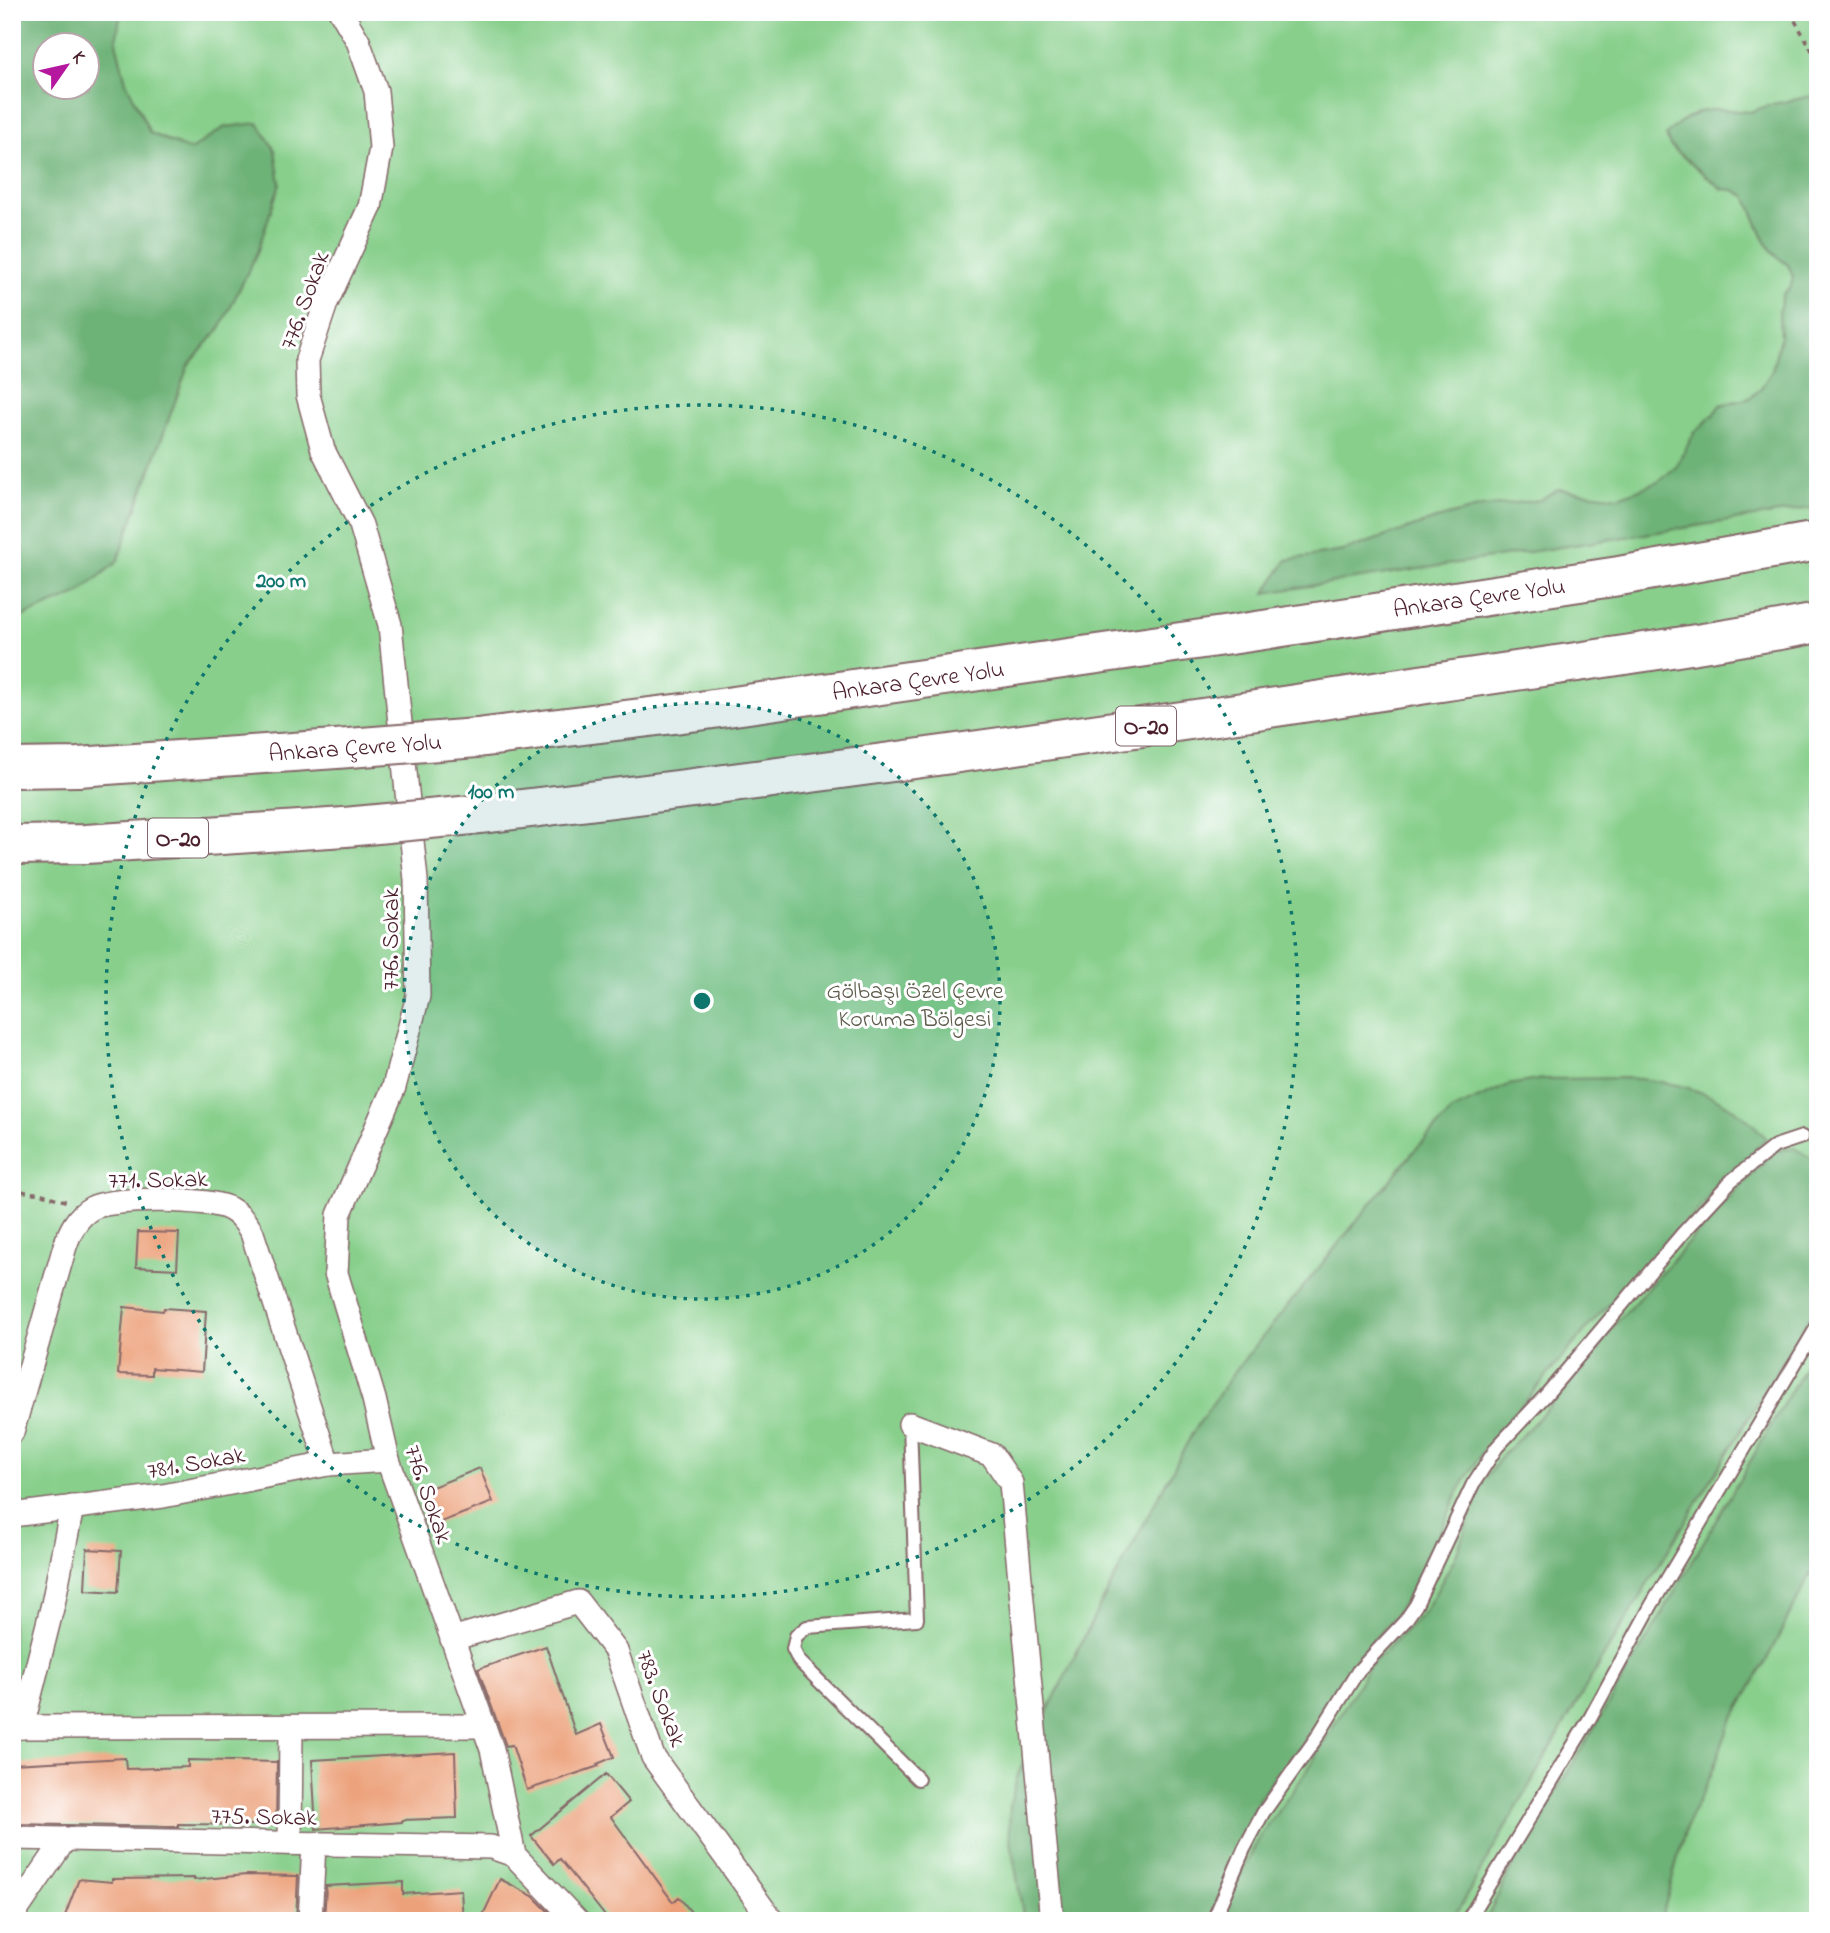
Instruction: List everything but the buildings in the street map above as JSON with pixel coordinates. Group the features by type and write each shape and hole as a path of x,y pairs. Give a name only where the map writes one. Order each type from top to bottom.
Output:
{"highway":[{"name":"Ankara Çevre Yolu","path":"12,768 78,767 477,738 699,711 1619,576 1818,541"},
{"name":"O-20","path":"12,845 86,844 345,827 472,816 707,788 1241,713 1623,656 1818,623"}],"street":[{"name":"776. Sokak","path":"341,12 358,41 376,91 381,148 370,208 327,303 307,360 308,395 323,450 361,525 390,625 416,880 418,996 394,1087 339,1215 336,1273 374,1399 388,1460 492,1749 514,1855"},
{"name":"771. Sokak","path":"12,1432 70,1231 86,1212 110,1202 155,1200 215,1203 237,1214 252,1233 328,1464"},
{"path":"909,1424 992,1455 1012,1483 1052,1921"},
{"name":"781. Sokak","path":"12,1515 163,1496 328,1464 388,1460"},
{"path":"72,1507 53,1604 17,1727 484,1726"},
{"name":"783. Sokak","path":"452,1639 578,1602 616,1651 653,1757 762,1918"},
{"path":"290,1727 290,1843"},
{"name":"775. Sokak","path":"12,1838 491,1847 514,1855"},
{"path":"12,1917 65,1839"},
{"path":"310,1921 314,1844"},
{"path":"514,1855 577,1921"}],"lane":[{"path":"1213,1921 1244,1849 1263,1813 1317,1737 1358,1671 1405,1621 1416,1605 1473,1484 1497,1447 1545,1396 1682,1234 1732,1180 1775,1146 1802,1137"},
{"path":"1466,1921 1590,1718 1658,1594 1818,1325"},
{"path":"909,1424 917,1619 807,1627 801,1630 793,1643 795,1656 799,1661 918,1779"}],"path":[{"path":"1790,12 1818,61"},
{"path":"12,1190 61,1198 86,1212"}],"green space":[{"name":"Gölbaşı Özel Çevre Koruma Bölgesi","path":"12,12 1818,12 1818,1921 12,1921"},
{"path":"12,12 121,12 116,42 126,82 150,133 190,150 225,127 258,123 275,150 280,183 257,253 221,327 188,366 117,562 78,594 12,621"},
{"path":"1818,96 1818,507 1265,593 1287,560 1343,551 1436,519 1482,507 1540,500 1558,489 1619,497 1658,482 1676,467 1694,433 1720,405 1750,398 1772,371 1780,338 1779,310 1783,294 1791,286 1793,277 1788,265 1775,255 1764,239 1746,196 1734,190 1722,189 1670,146 1666,135 1680,122 1699,112 1717,109 1750,112"},
{"path":"1628,1078 1668,1083 1704,1093 1737,1111 1766,1138 1588,1327 1481,1454 1458,1492 1410,1594 1335,1689 1304,1742 1260,1797 1246,1827 1235,1869 1211,1921 1024,1921 1009,1829 1010,1805 1017,1777 1095,1615 1193,1432 1234,1372 1414,1151 1453,1110 1508,1085 1543,1079"},
{"path":"1794,1148 1818,1162 1818,1304 1599,1664 1452,1921 1221,1921 1241,1872 1262,1833 1307,1771 1367,1669 1425,1611 1455,1558 1482,1482 1503,1455 1549,1407 1611,1329 1688,1243 1774,1151"},
{"path":"1818,1344 1818,1560 1729,1726 1711,1775 1686,1827 1661,1921 1485,1921 1517,1857"}]}
